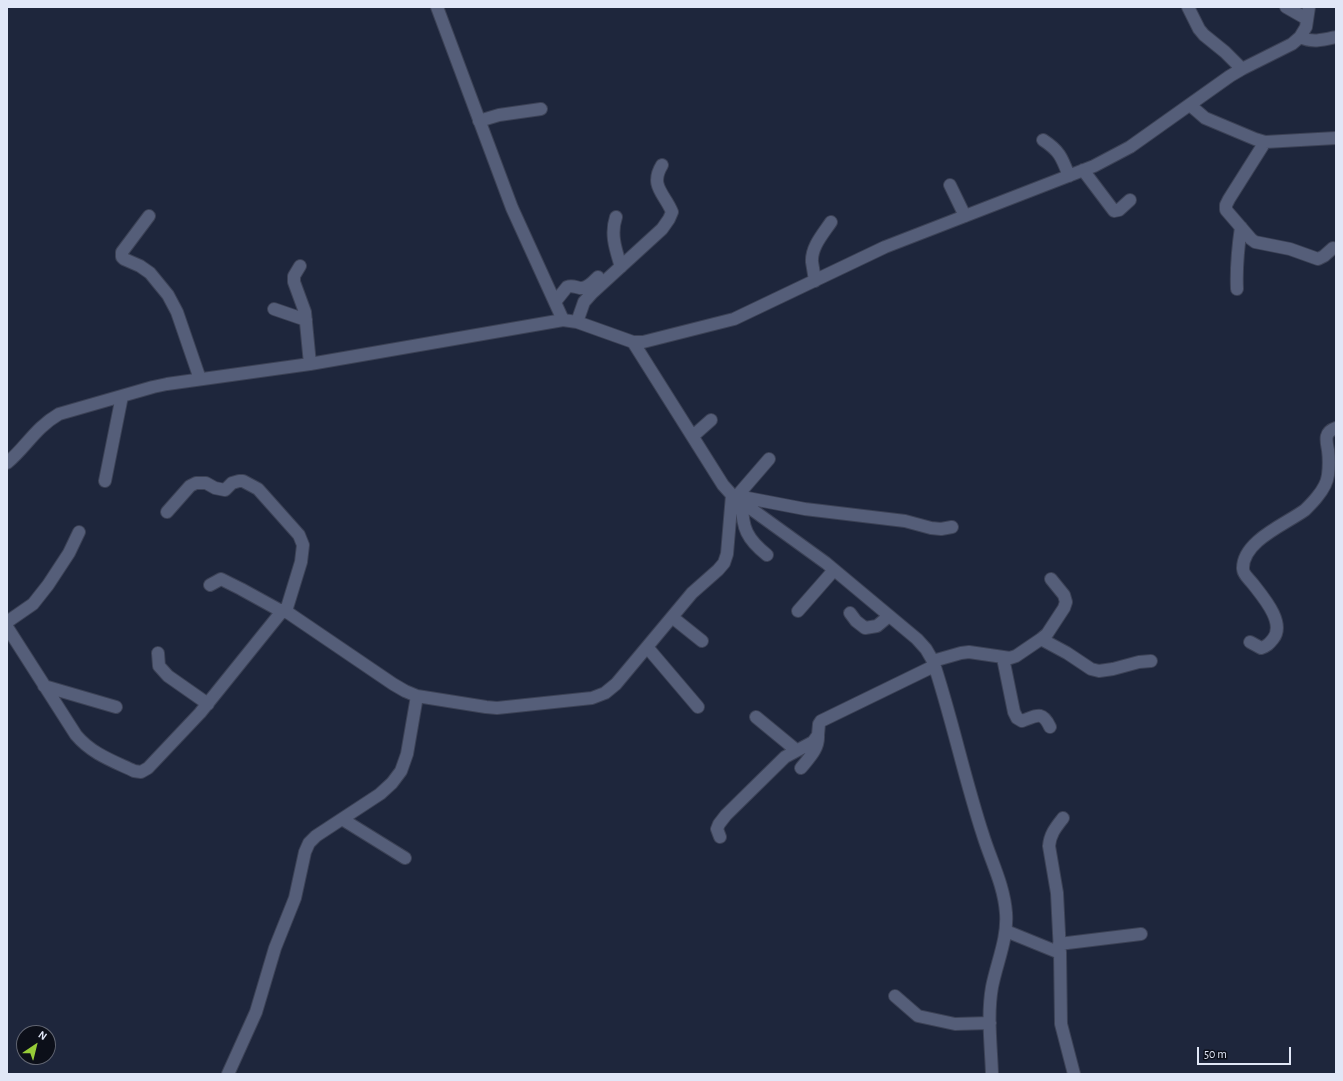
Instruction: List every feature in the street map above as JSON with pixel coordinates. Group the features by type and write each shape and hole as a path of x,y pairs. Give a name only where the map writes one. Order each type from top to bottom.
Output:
{"street":[{"path":"437,7 512,208 564,320"},
{"path":"7,463 36,431 47,421 59,414 152,386 310,364 564,320 577,322 633,342 643,342 734,319 885,247 1069,176 1113,157 1130,147 1242,69 1292,44 1300,37 1306,27 1308,13 1286,7"},
{"path":"1189,8 1199,29 1204,35 1226,52 1242,69"},
{"path":"1300,37 1307,41 1336,37"},
{"path":"1190,104 1205,118 1265,142 1336,138"},
{"path":"479,121 499,115 541,109"},
{"path":"1043,140 1055,148 1060,155 1069,176"},
{"path":"1265,142 1229,199 1226,205 1226,210 1255,242 1290,249 1318,259 1334,248"},
{"path":"577,322 584,302 592,293 662,229 669,219 672,212 669,204 657,185 656,180 662,165"},
{"path":"1083,170 1114,211 1119,210 1130,200"},
{"path":"950,186 965,216"},
{"path":"149,216 122,252 122,257 150,273 168,295 176,312 200,379"},
{"path":"616,217 613,227 613,234 620,267"},
{"path":"815,281 812,260 814,249 831,222"},
{"path":"1237,289 1237,248 1241,227"},
{"path":"300,266 294,276 294,282 303,305 306,320 310,364"},
{"path":"555,302 562,291 570,285 581,288 587,287 604,271"},
{"path":"274,309 306,320"},
{"path":"633,342 723,485 737,498 834,570 917,639 926,649 933,663 983,835 1001,885 1006,914 1006,931 992,986 990,1023 992,1074"},
{"path":"105,481 122,396"},
{"path":"692,436 711,420"},
{"path":"1250,642 1261,648 1267,646 1277,634 1278,629 1277,622 1270,608 1243,571 1243,562 1252,547 1273,529 1305,509 1318,496 1328,475 1328,451 1326,442 1328,433 1332,429 1336,428"},
{"path":"210,585 221,580 283,611 393,684 417,696 497,708 592,698 605,693 616,684 692,592 724,563 737,498 769,459"},
{"path":"7,627 76,736 84,745 134,771 141,772 148,768 208,704 283,611 301,562 303,545 299,535 258,489 243,481 232,483 225,490 215,488 206,483 196,483 190,486 167,512"},
{"path":"737,498 805,509 905,521 941,530 952,527"},
{"path":"737,498 746,533 756,546 768,555"},
{"path":"7,622 33,604 48,585 69,553 78,532"},
{"path":"798,612 834,570"},
{"path":"801,768 814,752 818,741 819,724 824,718 933,663 961,653 969,652 1010,658 1016,656 1041,639 1047,634 1064,608 1066,602 1064,595 1051,579"},
{"path":"850,613 856,621 865,628 877,626 889,616"},
{"path":"672,617 702,641"},
{"path":"1041,639 1067,653 1091,669 1099,671 1139,662 1151,661"},
{"path":"647,647 698,707"},
{"path":"158,653 159,666 168,676 208,704"},
{"path":"1003,658 1014,712 1017,718 1022,721 1033,716 1041,716 1050,727"},
{"path":"44,686 116,707"},
{"path":"228,1074 256,1012 275,948 296,893 305,852 309,842 380,794 392,783 401,771 407,754 417,696"},
{"path":"756,717 796,750"},
{"path":"720,837 717,829 726,815 785,758 796,750 813,742 818,735"},
{"path":"1063,818 1053,831 1049,846 1057,893 1060,949 1061,1024 1074,1074"},
{"path":"342,819 406,858"},
{"path":"1006,931 1060,949 1141,934"},
{"path":"895,996 918,1016 955,1024 990,1023"}]}
